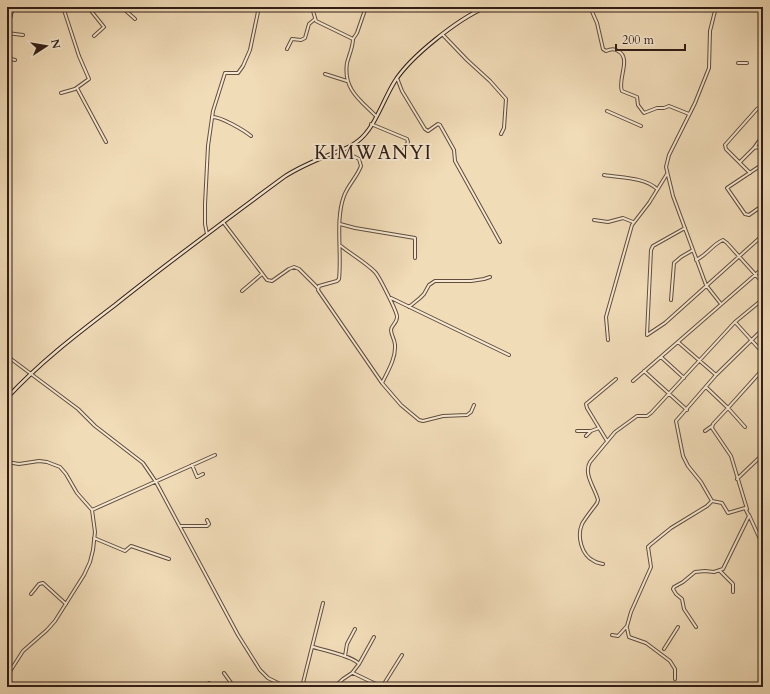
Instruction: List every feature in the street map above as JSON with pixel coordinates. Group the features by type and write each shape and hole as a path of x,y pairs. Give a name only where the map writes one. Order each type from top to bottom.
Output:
{"street":[{"path":"13,7 7,32 23,35"},
{"path":"61,93 75,90 89,79 79,56 63,7"},
{"path":"88,7 104,27 94,36"},
{"path":"125,7 124,9 135,19"},
{"path":"207,234 205,224 205,204 208,146 212,117 225,73 238,73 248,56 259,7"},
{"path":"310,7 313,11 315,19 353,39"},
{"path":"366,7 357,34 353,39 347,64 347,81 356,96 376,116"},
{"path":"7,398 30,373 96,319 291,172 303,165 341,150 358,141 376,116 397,78 409,64 464,18 485,7"},
{"path":"590,7 597,22 603,50 616,50 622,53 624,57 620,84 622,91 637,98 638,107 644,114 657,108 669,106 689,114"},
{"path":"716,7 711,28 709,68 667,160 666,166 673,196 696,260 706,285 721,304"},
{"path":"287,49 292,40 301,40 305,38 309,24 315,19"},
{"path":"443,35 490,81 506,99 504,128 501,134"},
{"path":"7,58 14,60"},
{"path":"738,63 747,63"},
{"path":"326,74 347,81"},
{"path":"397,78 402,91 425,129 428,131 438,124 440,125 454,150 457,164 500,242"},
{"path":"78,88 106,142"},
{"path":"750,173 726,149 725,145 756,109 763,106"},
{"path":"607,111 641,126"},
{"path":"212,117 215,116 251,136"},
{"path":"371,124 407,139 408,142 404,150"},
{"path":"740,162 754,148 757,142 762,138 763,140"},
{"path":"754,148 763,146"},
{"path":"318,288 339,279 340,224 344,197 362,164 359,159 341,150"},
{"path":"763,164 728,186 728,190 745,214 749,215 759,208 763,213"},
{"path":"608,340 606,316 633,222 649,203 667,174"},
{"path":"604,175 645,181 657,189"},
{"path":"594,220 608,222 624,218 633,222"},
{"path":"223,222 268,280 272,281 294,267 318,288 382,383 401,405 421,421 444,416 467,415 471,412 474,405"},
{"path":"340,224 415,238 416,258"},
{"path":"685,228 653,246 651,250 647,335 665,323 763,235"},
{"path":"696,260 723,240 763,283"},
{"path":"340,246 377,274 390,297 397,317 391,331 395,342 395,352 382,383"},
{"path":"672,300 674,263 693,250"},
{"path":"633,381 763,268"},
{"path":"242,291 262,274"},
{"path":"409,306 424,294 429,285 435,281 471,281 490,277"},
{"path":"390,297 509,355"},
{"path":"603,564 588,557 584,551 580,539 582,524 598,500 589,478 588,466 615,432 637,416 647,416 736,322 763,299"},
{"path":"736,322 763,353"},
{"path":"720,571 748,516 745,508 728,513 722,503 712,501 701,482 688,466 681,451 680,440 675,424 716,376 763,329"},
{"path":"678,341 716,376"},
{"path":"7,356 78,409 95,426 143,463 156,482 181,526 250,655 264,675 280,684 296,685 301,687 313,647 323,603"},
{"path":"661,357 684,378"},
{"path":"705,431 712,426 763,369"},
{"path":"644,372 686,410"},
{"path":"607,441 586,404 616,379"},
{"path":"706,387 745,427"},
{"path":"712,426 713,430 731,456 745,505 759,537"},
{"path":"577,431 591,431 599,428"},
{"path":"586,436 591,431"},
{"path":"92,510 192,465 216,456"},
{"path":"737,479 759,458"},
{"path":"7,462 19,464 39,461 54,464 60,467 77,493 92,510 94,518 93,550 90,562 84,575 55,621 23,651 7,676"},
{"path":"192,465 197,477 204,474"},
{"path":"675,679 675,669 672,664 646,643 629,637 628,626 631,612 651,567 648,547 671,528 707,506 712,501"},
{"path":"181,526 207,526 209,524 207,520"},
{"path":"94,538 125,551 131,546 169,560"},
{"path":"696,627 684,609 682,599 674,592 674,587 695,572 720,571 734,584 733,592"},
{"path":"31,594 39,584 43,583 66,604"},
{"path":"612,635 618,636 628,626"},
{"path":"664,649 678,627"},
{"path":"345,656 347,644 355,629"},
{"path":"334,687 352,673 359,664 374,637"},
{"path":"313,647 345,656 357,661 359,664"},
{"path":"352,673 382,687 402,654"},
{"path":"224,673 234,687"},
{"path":"209,683 212,687"}],"district":[{"name":"KIMWANYI","path":"373,153"}]}
